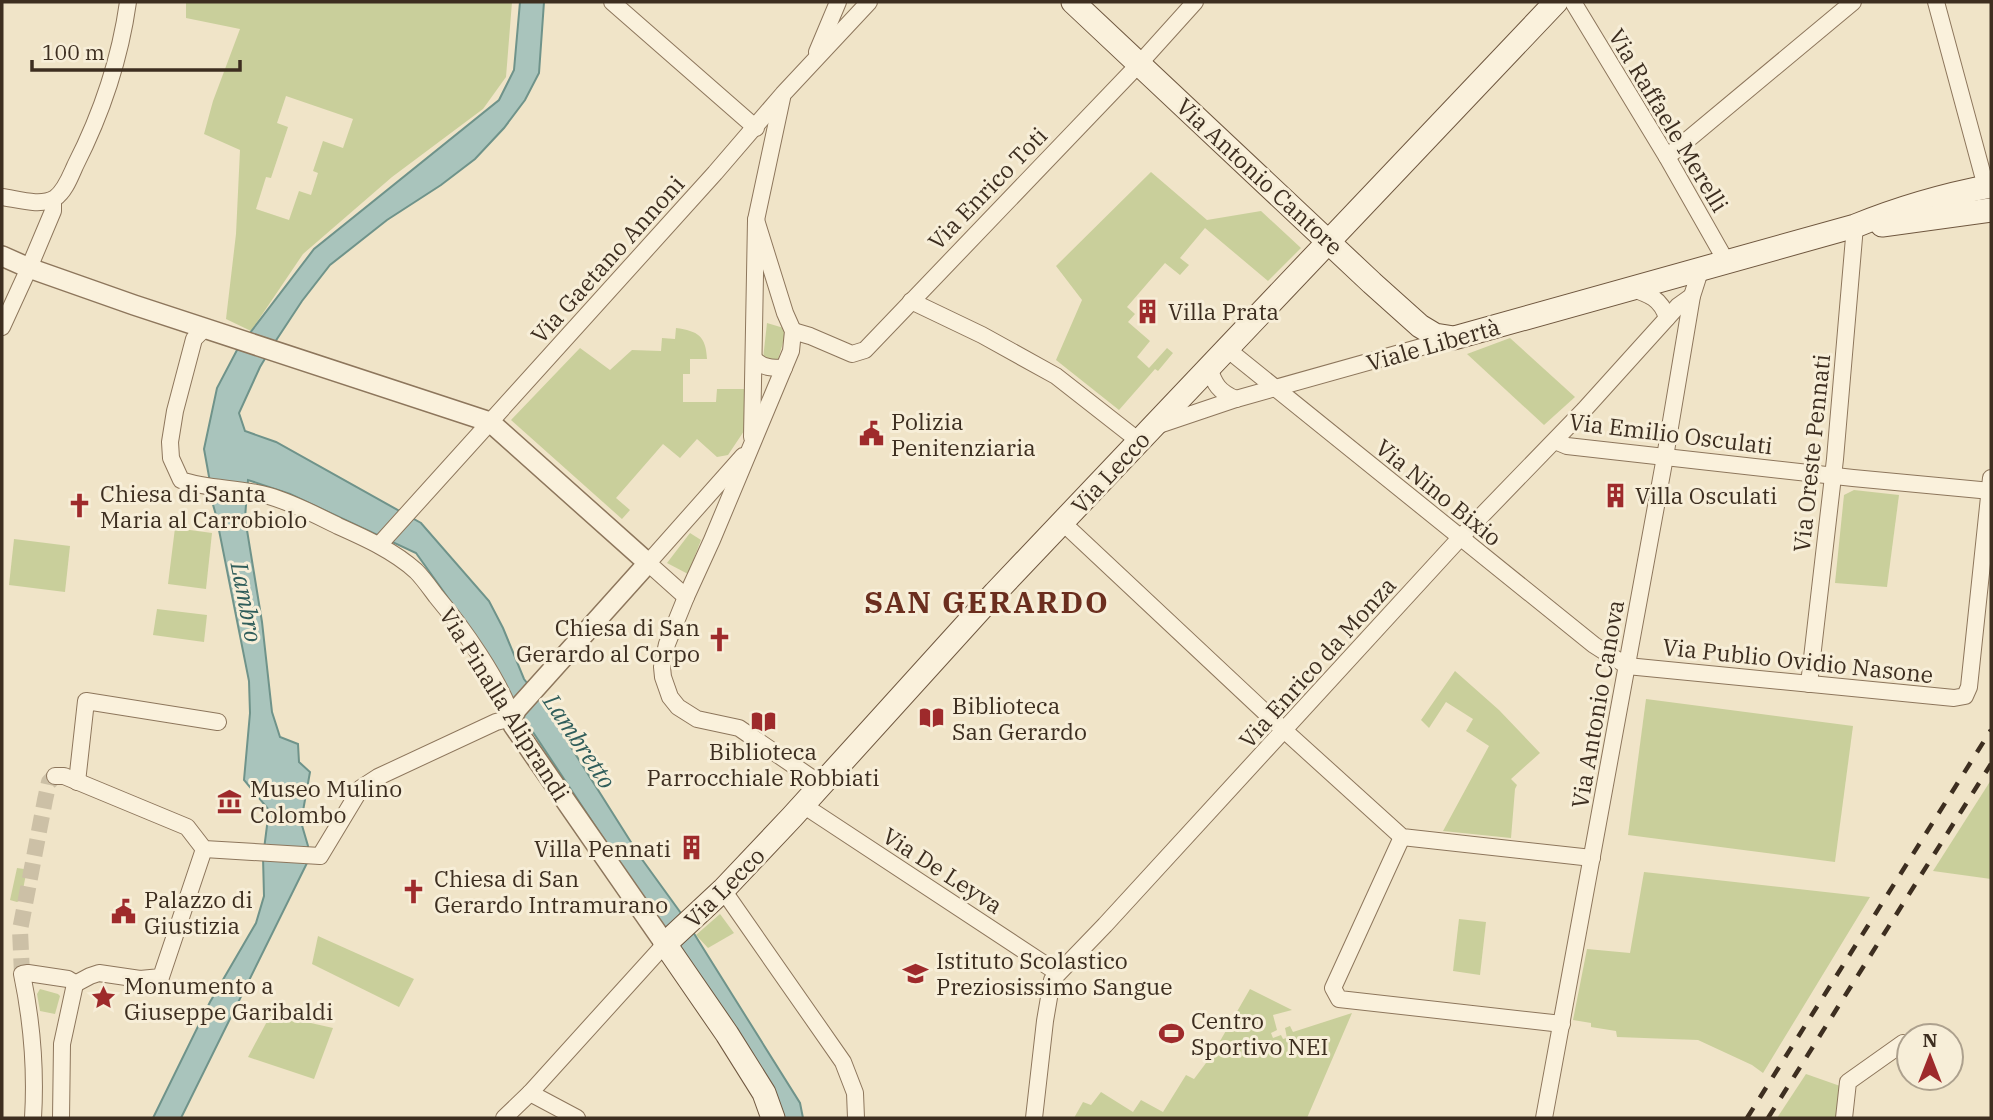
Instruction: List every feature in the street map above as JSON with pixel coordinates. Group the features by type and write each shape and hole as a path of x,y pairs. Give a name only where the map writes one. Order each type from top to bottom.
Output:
{"main road":[{"name":"Via Antonio Cantore","path":"1073,2 1372,283 1425,329 1440,336 1454,338"},
{"name":"Via Lecco","path":"667,942 723,890 995,593 1556,2"},
{"name":"Viale Libertà","path":"1454,338 1855,226 1941,197 1989,186"},
{"name":"Viale Libertà","path":"1855,226 1893,225 1991,210"},
{"name":"Via Pinalla Aliprandi","path":"667,942 764,1093 773,1118"}],"street":[{"path":"2,197 40,202 53,200 62,191 88,141 102,104 124,30 128,2"},
{"path":"612,2 756,128"},
{"path":"812,64 838,2"},
{"name":"Via Gaetano Annoni","path":"381,543 756,128 783,94 869,2"},
{"name":"Via Enrico Toti","path":"793,331 852,354 864,351 1195,2"},
{"name":"Via Raffaele Merelli","path":"1573,2 1726,261"},
{"path":"1667,157 1853,2"},
{"path":"1936,2 1989,186"},
{"path":"55,776 64,776 187,827 204,849 314,856 361,788 378,777 514,713 751,447 757,220 783,94"},
{"path":"2,327 53,211 53,200"},
{"path":"757,220 793,331 792,351 667,644 662,667 663,677 670,697 678,707 697,719 739,729 755,737 822,785"},
{"name":"Via Oreste Pennati","path":"1809,684 1833,475 1855,226"},
{"path":"2,256 29,268 205,328 490,422 686,597"},
{"path":"1692,296 1701,268"},
{"path":"1630,288 1656,299 1663,306 1667,318"},
{"name":"Via Enrico da Monza","path":"1034,1118 1052,980 1460,538 1555,441 1678,306 1692,296"},
{"name":"Via Antonio Canova","path":"1544,1118 1692,296"},
{"path":"911,301 982,335 1056,376 1144,435"},
{"path":"755,319 777,310 785,313"},
{"name":"Via Pinalla Aliprandi","path":"205,328 194,339 170,442 171,458 181,480 193,484 247,489 303,509 381,543 416,572 476,651 514,713 513,726 667,942"},
{"name":"Viale Libertà","path":"1144,435 1184,415 1454,338"},
{"name":"Via Nino Bixio","path":"1227,349 1594,645 1627,666"},
{"path":"754,359 760,366 784,368"},
{"path":"1209,367 1213,383 1220,391 1236,399"},
{"name":"Via Emilio Osculati","path":"1555,441 1567,446 1833,475 1991,487"},
{"name":"Via Publio Ovidio Nasone","path":"1627,666 1954,698 1965,696 1969,687 1991,487"},
{"path":"1062,522 1284,731 1402,837 1592,858"},
{"path":"77,782 86,701 218,722"},
{"name":"Via De Leyva","path":"803,805 1058,973"},
{"path":"1402,837 1333,988 1339,999 1562,1024"},
{"path":"61,1118 62,1044 75,984 99,973 121,978 161,977 204,849"},
{"path":"723,890 843,1062 855,1093 856,1118"},
{"path":"504,1118 667,942"},
{"path":"33,1118 33,1039 22,974 68,979 75,984"},
{"path":"1844,1118 1848,1082 1895,1048"},
{"path":"530,1093 577,1118"}],"green space":[{"path":"186,2 512,2 506,77 483,109 392,177 303,254 251,331 226,319 236,234 240,150 204,134 213,101 240,29 186,18","holes":["286,96 353,119 343,148 323,141 313,171 318,173 311,195 299,191 289,220 256,209 266,177 271,178 288,127 277,123"]},
{"path":"1151,172 1207,220 1261,211 1301,248 1268,281 1205,228 1180,258 1189,265 1180,275 1165,263 1127,307 1135,314 1128,322 1150,341 1137,357 1149,368 1167,348 1173,353 1119,410 1056,360 1082,300 1056,266"},
{"path":"767,323 787,329 777,363 763,359"},
{"path":"676,328 695,333 703,340 707,359 690,359 690,374 683,374 683,402 716,402 717,389 744,389 748,425 728,455 717,457 697,439 680,458 663,444 616,498 630,510 622,519 511,420 580,348 610,370 632,350 661,351 662,338 675,339"},
{"path":"1510,338 1575,397 1544,425 1467,354"},
{"path":"1854,490 1899,495 1887,587 1835,583 1844,495"},
{"path":"175,528 212,533 206,589 168,584"},
{"path":"690,533 701,540 688,574 667,563"},
{"path":"14,539 70,546 65,592 9,585"},
{"path":"157,609 207,615 204,642 153,635"},
{"path":"1455,671 1499,710 1540,753 1511,779 1517,785 1511,838 1443,831 1489,746 1466,731 1473,719 1446,702 1429,728 1421,720"},
{"path":"1646,699 1853,726 1835,862 1628,835"},
{"path":"1991,780 1991,879 1933,871"},
{"path":"17,868 24,869 26,874 21,900 17,902 10,900"},
{"path":"1644,872 1870,897 1763,1073 1752,1065 1698,1040 1617,1037 1616,1031 1591,1027 1591,1023 1573,1020 1587,949 1630,953"},
{"path":"720,914 734,933 708,948 696,935"},
{"path":"1459,919 1486,922 1480,975 1453,971"},
{"path":"318,936 414,979 399,1007 312,964"},
{"path":"40,989 60,996 55,1014 40,1011 37,994"},
{"path":"1250,989 1292,1010 1273,1015 1277,1030 1271,1033 1273,1038 1281,1035 1283,1039 1287,1038 1285,1028 1290,1026 1293,1032 1352,1013 1307,1118 1074,1118 1083,1102 1091,1105 1101,1092 1133,1112 1141,1100 1163,1112 1186,1075 1194,1079 1212,1055"},
{"path":"271,1014 333,1028 314,1079 248,1057"},
{"path":"1806,1074 1843,1087 1838,1118 1777,1118"}],"water":[{"name":"Lambro","path":"520,2 544,2 539,73 525,100 475,159 387,220 330,265 275,342 239,413 245,431 276,442 421,523 489,601 524,679 545,706 641,858 683,916 800,1103 803,1118 781,1118 625,871 509,696 456,609 416,553 290,494 248,480 245,518 262,622 272,712 280,737 298,744 299,762 310,772 301,822 308,846 308,861 181,1118 153,1118 210,1002 256,923 264,896 263,857 269,810 244,780 250,713 249,681 209,491 204,449 217,388 237,350 314,249 499,100 514,70"}],"tunnel":[{"path":"22,974 20,930 49,782 55,776"}],"railway":[{"path":"1747,1118 1991,730"},
{"path":"1768,1118 1991,764"}],"place":[{"name":"Villa Prata","path":"1148,311"},
{"name":"Polizia Penitenziaria","path":"871,434"},
{"name":"Villa Osculati","path":"1615,495"},
{"name":"Chiesa di Santa Maria al Carrobiolo","path":"80,506"},
{"name":"Chiesa di San Gerardo al Corpo","path":"720,640"},
{"name":"Biblioteca San Gerardo","path":"932,718"},
{"name":"Biblioteca Parrocchiale Robbiati","path":"763,721"},
{"name":"Museo Mulino Colombo","path":"230,801"},
{"name":"Villa Pennati","path":"691,848"},
{"name":"Chiesa di San Gerardo Intramurano","path":"414,891"},
{"name":"Palazzo di Giustizia","path":"124,912"},
{"name":"Istituto Scolastico Preziosissimo Sangue","path":"916,973"},
{"name":"Monumento a Giuseppe Garibaldi","path":"104,998"},
{"name":"Centro Sportivo NEI","path":"1171,1033"}],"district":[{"name":"SAN GERARDO","path":"987,601"}],"water label":[{"name":"Lambretto","path":"580,741"}]}
